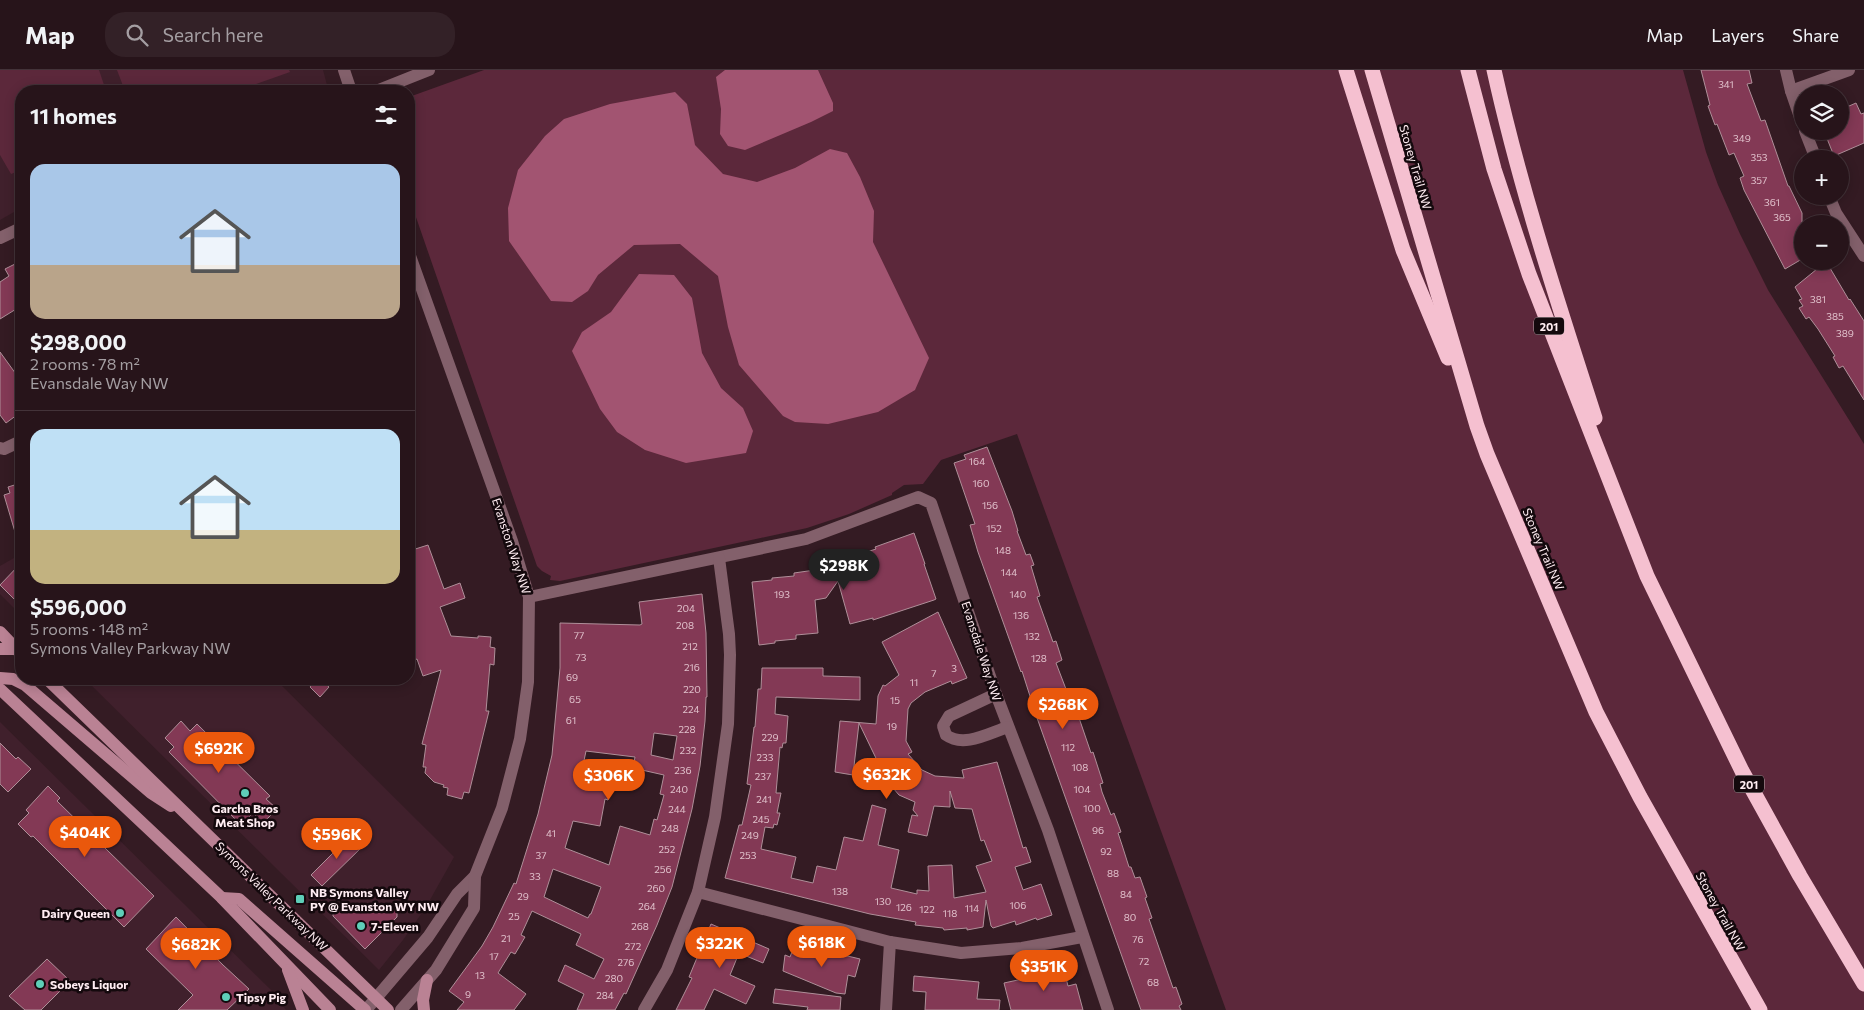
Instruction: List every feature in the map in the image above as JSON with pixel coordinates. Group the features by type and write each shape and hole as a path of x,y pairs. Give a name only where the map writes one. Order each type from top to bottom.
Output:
{"highway":[{"path":"1346,70 1403,250 1477,426"},
{"name":"Stoney Trail NW","path":"1372,70 1477,426 1487,454 1596,712 1640,797 1760,1010"},
{"name":"201","path":"1468,70 1494,169 1529,274 1646,576 1742,772 1800,876 1864,984"},
{"path":"1494,70 1520,179 1544,259 1646,576"}],"main road":[{"path":"0,632 15,648"},
{"path":"0,649 15,651"},
{"path":"0,678 15,679"},
{"path":"25,685 151,793 196,822"},
{"name":"Symons Valley Parkway NW","path":"53,685 388,1010"},
{"path":"0,688 222,898 330,1010"},
{"path":"222,898 239,899 366,1010"},
{"path":"286,966 303,1010"},
{"path":"424,1010 422,1000 427,980"}],"street":[{"path":"344,70 349,85"},
{"path":"391,85 429,70"},
{"path":"1786,70 1794,102"},
{"path":"1790,91 1849,70"},
{"path":"1833,205 1836,213 1864,256"},
{"path":"0,238 15,231"},
{"name":"Evanston Way NW","path":"401,1010 436,970 474,908 476,876 502,808 520,740 528,682 529,597 512,540 415,270"},
{"path":"0,448 4,449 15,443"},
{"name":"Evansdale Way NW","path":"529,597 806,539 918,497 931,503 996,694 1048,830 1082,937 1108,1010"},
{"path":"644,1010 667,970 698,892 715,818 728,724 729,634 719,558"},
{"path":"996,694 949,716 943,726 946,735 960,742 1008,727"},
{"name":"Evanston Way NW","path":"366,1010 428,937 457,894 476,876"},
{"path":"698,892 890,942 961,953 1022,948 1082,937"},
{"path":"886,1010 890,942"}],"shaded area":[{"path":"0,70 323,70 327,85 15,85 15,211 0,220"},
{"path":"0,70 99,70 104,85 15,85 15,172 11,174 0,155"},
{"path":"117,70 289,70 290,72 253,85 123,85"},
{"path":"484,70 1683,70 1706,152 1718,185 1740,234 1768,290 1864,444 1864,1010 1226,1010 1017,434 941,460 923,484 904,485 892,493 892,495 849,514 807,528 560,581 550,580 551,576 537,566 415,214 415,95"},
{"path":"725,70 818,70 833,103 833,111 745,150 728,146 720,134 721,109 716,77"},
{"path":"675,92 687,104 695,145 723,174 757,182 795,168 830,149 847,153 860,177 874,211 873,242 929,358 915,390 878,412 828,424 795,422 783,416 739,365 728,327 718,276 680,244 634,245 598,275 588,291 572,302 551,301 509,241 508,208 518,170 545,136 564,119 610,104"},
{"path":"639,274 674,275 692,298 702,353 721,388 743,408 753,431 746,453 686,463 645,450 617,432 600,409 572,351 582,332 611,312"},
{"path":"15,557 15,609 0,594 0,566"},
{"path":"91,685 281,685 454,857 426,907 379,970"},
{"path":"0,722 271,990 286,1010 0,1010"}],"building":[{"path":"1701,70 1749,70 1752,83 1747,84 1761,121 1765,120 1788,186 1794,196 1794,205 1798,205 1802,213 1802,215 1794,215 1794,264 1785,269 1744,190 1740,178 1744,176 1734,153 1729,155 1717,124 1715,125 1708,106 1710,105"},
{"path":"1856,103 1861,114 1864,113 1864,143 1848,150 1832,150 1828,140 1849,140 1849,106"},
{"path":"15,264 15,310 0,319 0,282 9,276 5,269"},
{"path":"1816,270 1831,270 1864,321 1864,400 1843,366 1839,368 1833,357 1835,356 1818,329 1809,317 1806,319 1799,308 1803,306 1799,300 1802,299 1795,287"},
{"path":"0,352 15,373 15,416 6,423 0,415"},
{"path":"987,447 1012,511 1026,555 1030,554 1034,565 1031,566 1040,596 1037,597 1053,642 1056,641 1062,660 1056,663 1074,710 1076,709 1091,753 1093,752 1103,783 1100,784 1102,792 1111,815 1114,813 1121,832 1118,833 1129,867 1131,867 1135,878 1140,877 1152,918 1149,919 1173,988 1176,987 1182,1004 1179,1006 1181,1010 1141,1010 1022,671 978,552 970,525 975,524 954,463 966,459 964,455"},
{"path":"15,485 15,532 4,495 10,493 8,487"},
{"path":"914,533 936,599 873,620 873,618 850,624 838,581 826,598 815,600 818,633 796,635 796,639 759,645 752,582 772,580 772,578 794,576 794,573 836,567 835,562 876,549 875,547"},
{"path":"428,545 444,589 460,583 465,598 440,607 451,636 491,637 490,647 495,648 494,665 490,664 486,711 489,711 469,793 464,792 462,799 447,795 448,788 434,782 425,773 426,767 423,767 426,745 422,744 441,670 423,676 417,659 415,660 415,549"},
{"path":"15,569 15,600 0,585"},
{"path":"702,594 706,633 707,697 700,766 692,809 672,887 657,925 626,994 624,993 615,1010 577,1010 584,994 558,981 565,965 594,979 604,959 576,945 581,934 532,911 521,935 525,937 515,954 511,952 498,973 526,994 514,1010 457,1010 464,1002 449,991 482,946 514,883 516,884 538,814 552,755 560,668 560,623 640,625 642,624 639,602","holes":["654,733 677,736 673,760 651,755","586,751 635,757 633,768 664,775 660,794 664,795 657,820 654,819 650,835 620,826 609,865 565,848 573,821 600,826 605,799 608,800 610,784 580,780","553,869 601,887 588,918 544,897"]},
{"path":"938,612 967,678 952,684 951,681 925,692 911,703 908,709 906,741 912,752 908,754 922,770 935,776 964,778 962,770 997,762 1023,848 1026,847 1031,862 1015,867 1023,890 1041,884 1052,915 1016,925 1015,921 993,928 986,900 983,927 967,930 967,928 944,930 943,928 915,925 916,922 870,914 725,878 739,825 742,825 751,785 747,784 758,689 761,689 762,668 823,668 823,676 860,677 860,700 776,697 775,714 788,716 786,743 783,743 782,748 780,747 776,793 781,793 777,813 780,813 777,825 774,824 773,828 765,827 761,849 796,857 791,878 813,883 817,866 836,870 844,837 863,841 872,805 886,809 878,845 899,850 891,888 917,894 917,890 929,891 928,866 952,865 954,898 986,892 976,866 992,861 984,840 981,841 972,809 955,808 950,791 950,807 934,806 927,836 908,832 912,815 918,816 913,810 915,802 899,795 887,781 859,723 853,775 835,772 840,721 876,724 878,696 883,685 885,686 899,675 882,642"},
{"path":"312,685 327,685 329,687 320,697 310,687"},
{"path":"181,721 190,731 197,724 270,796 266,799 277,809 263,823 253,813 241,825 169,752 174,747 165,738"},
{"path":"0,743 16,759 18,757 31,769 8,792 0,784"},
{"path":"48,786 60,798 57,801 154,896 124,927 33,836 31,837 18,824 29,813 26,810"},
{"path":"351,835 363,846 322,886 311,875"},
{"path":"333,907 397,907 397,917 365,949 333,916"},
{"path":"176,917 249,989 227,1010 178,1010 193,995 146,949"},
{"path":"711,924 769,949 763,963 739,953 730,975 755,986 746,1004 714,989 704,1010 676,1010 692,978 689,977"},
{"path":"795,944 826,958 827,951 860,959 855,977 848,975 845,994 836,993 783,971 785,955 790,957"},
{"path":"47,959 70,981 41,1010 25,1010 9,996"},
{"path":"1063,966 1068,986 1076,984 1083,1010 1011,1010 1004,983 1027,978 1027,975"},
{"path":"914,976 979,982 977,999 1000,1000 999,1010 925,1010 926,992 913,991"},
{"path":"775,989 841,997 840,1010 807,1010 808,1007 773,1003"}],"place":[{"name":"Garcha Bros Meat Shop","path":"245,793"},
{"name":"NB Symons Valley PY @ Evanston WY NW","path":"300,899"},
{"name":"Dairy Queen","path":"120,913"},
{"name":"7-Eleven","path":"361,926"},
{"name":"Sobeys Liquor","path":"40,984"},
{"name":"Tipsy Pig","path":"226,997"}]}
